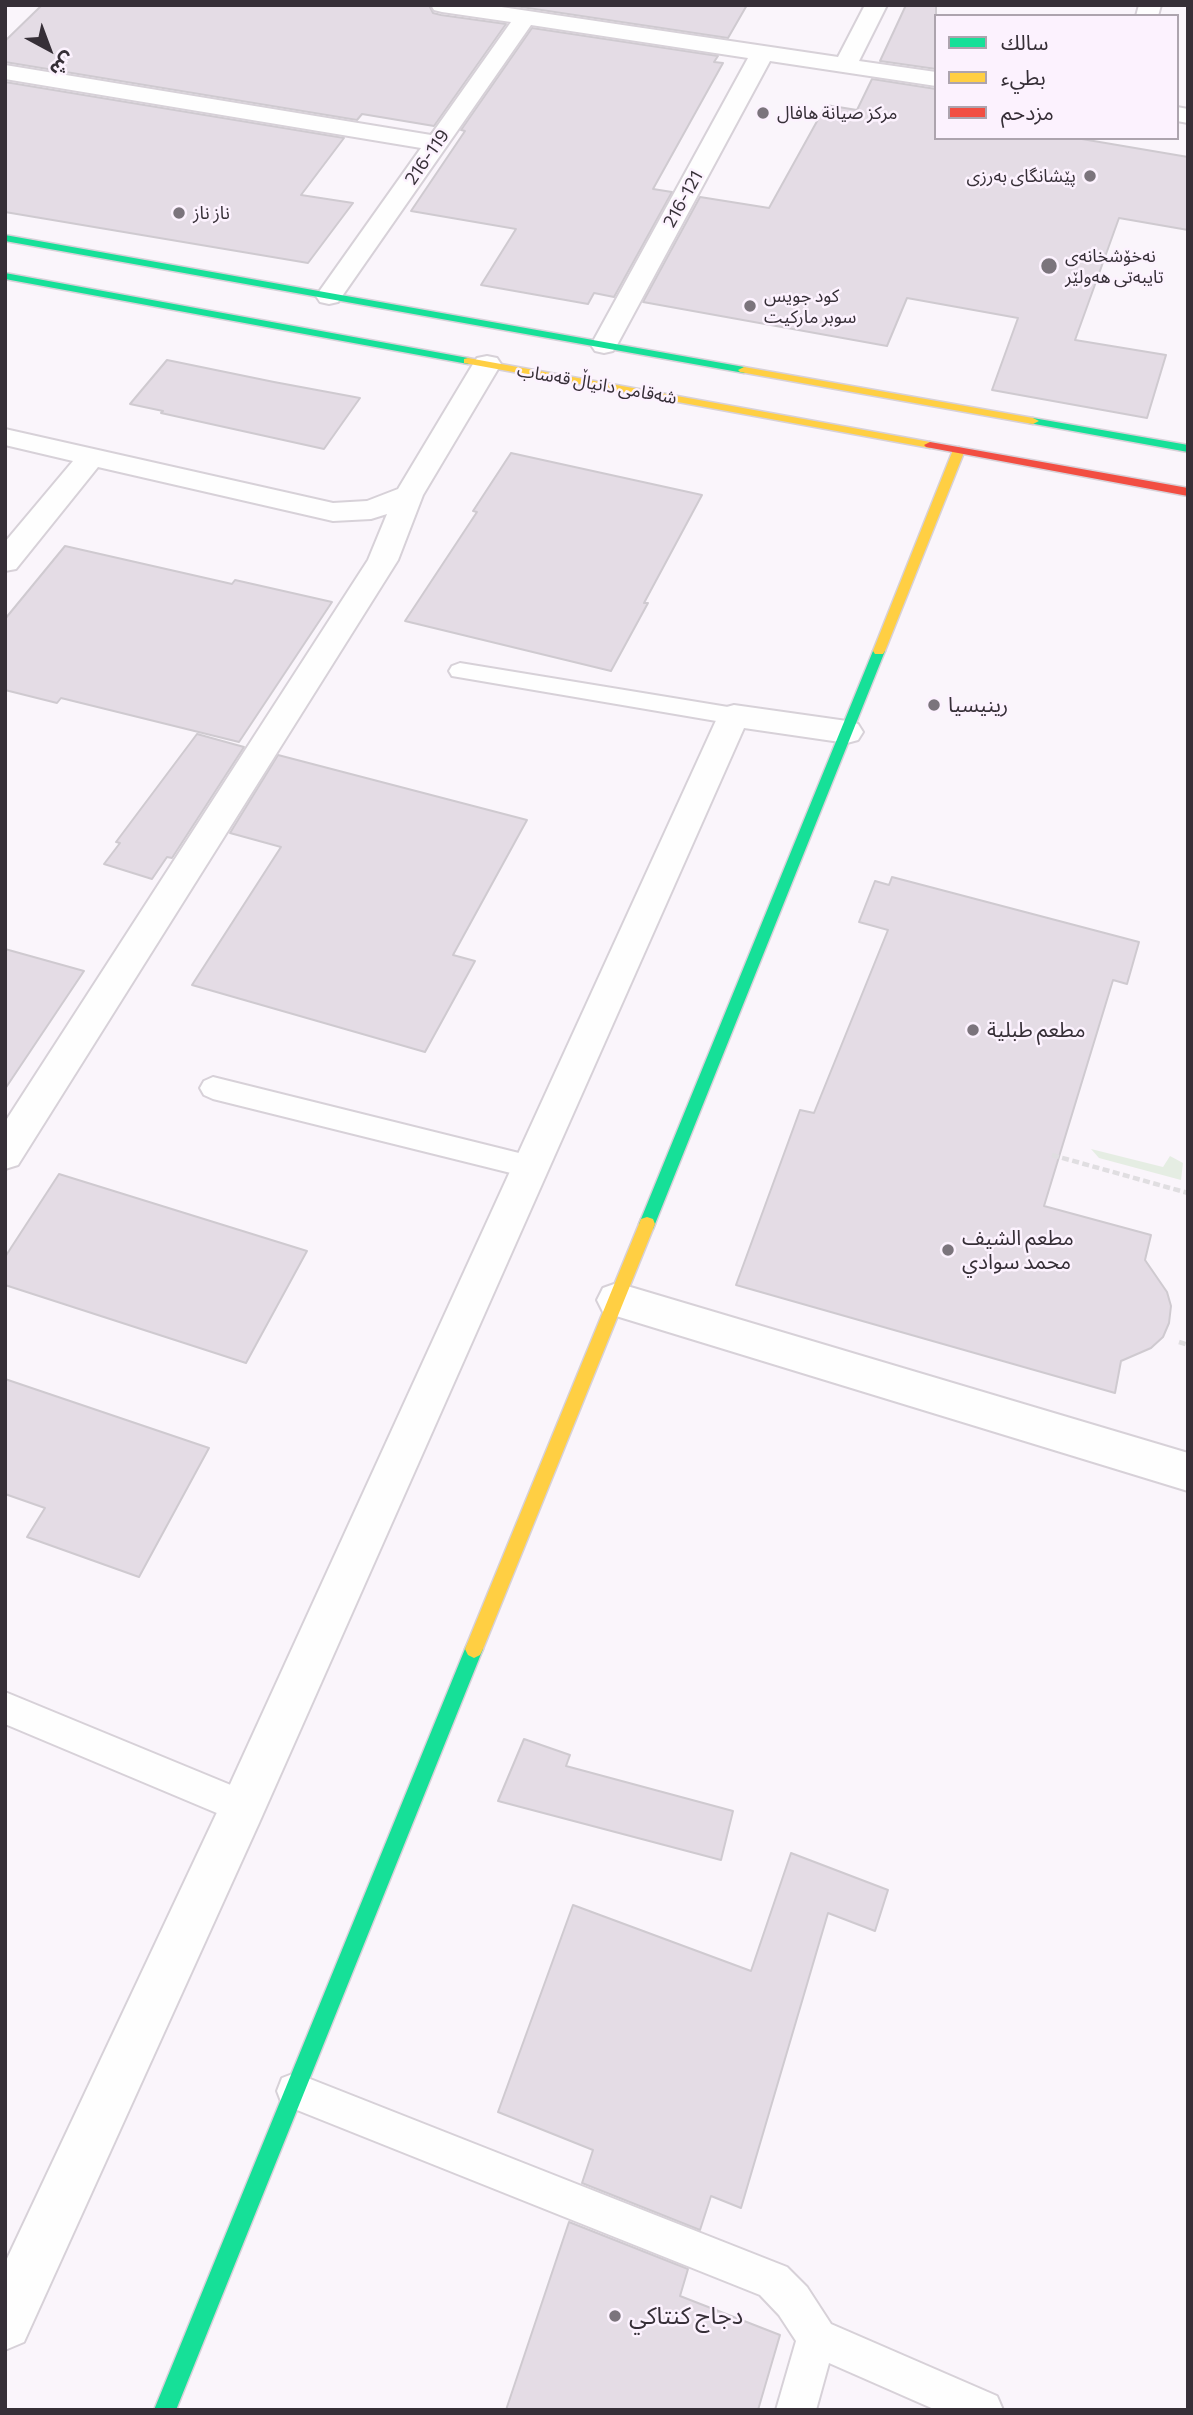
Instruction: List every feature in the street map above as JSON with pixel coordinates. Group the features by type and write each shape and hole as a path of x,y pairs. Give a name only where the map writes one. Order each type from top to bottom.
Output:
{"street":[{"path":"442,5 934,79"},
{"path":"845,66 876,5"},
{"name":"216-119","path":"329,296 525,18"},
{"name":"216-121","path":"604,345 762,54"},
{"path":"5,72 436,143"},
{"name":"شەقامی دانیاڵ قەساب","path":"5,238 1188,449"},
{"name":"شەقامی دانیاڵ قەساب","path":"5,276 1188,492"},
{"path":"5,1154 383,560 409,495 487,364"},
{"path":"5,437 333,512 371,510 409,495"},
{"path":"165,2410 617,1300 959,450"},
{"path":"5,562 91,457"},
{"path":"5,2323 243,1807 734,716 847,732"},
{"path":"617,1300 1188,1472"}],"lane":[{"path":"460,671 734,716"},
{"path":"212,1088 531,1167"},
{"path":"5,1708 243,1807"},
{"path":"295,2091 774,2281 793,2301 817,2338 983,2410"},
{"path":"796,2410 817,2338"}],"path":[{"path":"1052,1155 1188,1193"},
{"path":"1179,1342 1188,1345"}],"shaded area":[{"path":"1091,1149 1163,1167 1170,1156 1183,1163 1181,1180 1099,1158"}],"building":[{"path":"42,5 429,5 433,13 441,15 506,24 434,126 362,114 357,120 5,62 5,41"},
{"path":"508,5 747,5 728,38"},
{"path":"906,5 936,5 934,69 880,61"},
{"path":"532,28 718,56 714,62 723,63 653,189 672,192 614,297 594,293 588,304 481,285 516,229 411,211 465,131 461,130"},
{"path":"872,79 934,89 934,140 1088,140 1188,157 1188,230 1119,218 1075,340 1166,355 1147,418 992,390 1018,318 907,298 887,346 643,302 700,197 769,208 826,105 857,110"},
{"path":"5,82 344,138 301,195 353,203 308,263 5,212"},
{"path":"167,360 360,398 324,449 130,404"},
{"path":"511,453 702,495 611,671 405,621 477,512 473,511"},
{"path":"65,546 232,584 235,580 332,602 239,742 61,698 57,703 5,690 5,619"},
{"path":"197,734 244,747 172,858 167,857 152,879 104,864 120,843 116,842"},
{"path":"278,755 527,820 453,955 475,961 425,1052 192,985 281,847 230,833"},
{"path":"892,877 1139,942 1127,984 1113,980 1044,1206 1151,1235 1145,1260 1167,1292 1171,1306 1169,1323 1163,1337 1151,1348 1121,1361 1115,1393 736,1285 800,1110 814,1113 888,930 859,922 875,881 889,885"},
{"path":"5,949 84,971 5,1089"},
{"path":"59,1174 307,1251 246,1363 5,1285 5,1257"},
{"path":"5,1379 209,1448 139,1577 27,1537 45,1508 5,1494"},
{"path":"524,1739 570,1755 566,1766 733,1811 721,1860 498,1801"},
{"path":"791,1853 888,1890 875,1931 828,1913 741,2208 711,2196 700,2230 582,2183 593,2150 498,2112 573,1905 751,1971"},
{"name":"دجاج كنتاكي","path":"569,2222 688,2269 680,2296 780,2335 758,2410 506,2410"}],"traffic: fast":[{"path":"5,238 744,370"},
{"path":"5,276 468,361"},
{"path":"1033,421 1188,449"},
{"path":"647,1224 879,651"},
{"path":"165,2410 474,1649"}],"traffic: slow":[{"path":"468,361 930,445"},
{"path":"744,370 1033,421"},
{"path":"879,651 959,450"},
{"path":"474,1649 647,1224"}],"traffic: jam":[{"path":"930,445 1188,492"}],"place":[{"name":"مركز صيانة هافال","path":"763,113"},
{"name":"پێشانگای بەرزی","path":"1090,176"},
{"name":"ناز ناز","path":"179,213"},
{"name":"نەخۆشخانەی تایبەتی هەولێر","path":"1049,266"},
{"name":"كود جويس سوبر ماركيت","path":"750,306"},
{"name":"رينيسيا","path":"934,705"},
{"name":"مطعم طبلية","path":"973,1030"},
{"name":"مطعم الشيف محمد سوادي","path":"948,1250"},
{"name":"دجاج كنتاكي","path":"615,2316"}]}
